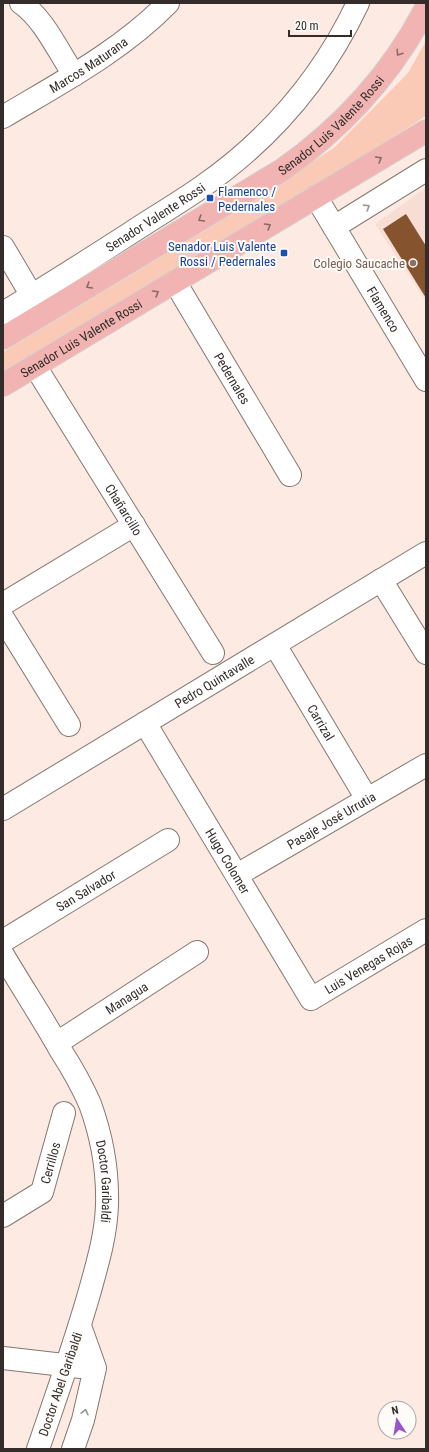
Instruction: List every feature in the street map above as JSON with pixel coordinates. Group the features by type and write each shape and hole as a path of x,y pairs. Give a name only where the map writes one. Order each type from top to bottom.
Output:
{"main road":[{"name":"Senador Luis Valente Rossi","path":"3,338 282,170 307,152 333,130 375,86 406,42 426,8"},
{"name":"Senador Luis Valente Rossi","path":"3,385 426,131"}],"street":[{"path":"21,3 37,18 74,75"},
{"name":"Marcos Maturana","path":"3,117 74,75 131,36 168,3"},
{"name":"Senador Valente Rossi","path":"3,313 203,186 240,157 282,117 305,91 336,44 358,3"},
{"path":"334,227 426,170"},
{"name":"Flamenco","path":"316,197 426,380"},
{"path":"3,247 32,296"},
{"name":"Pedernales","path":"175,282 290,475"},
{"name":"Chañarcillo","path":"35,366 213,653"},
{"path":"3,604 134,524"},
{"name":"Pedro Quintavalle","path":"3,809 426,553"},
{"path":"381,580 426,653"},
{"path":"3,618 69,725"},
{"name":"Carrizal","path":"275,645 367,800"},
{"name":"Hugo Colomer","path":"146,723 311,999"},
{"name":"Pasaje José Urrutia","path":"237,875 426,765"},
{"name":"San Salvador","path":"3,941 168,840"},
{"name":"Luis Venegas Rojas","path":"311,999 426,930"},
{"name":"Managua","path":"57,1043 197,952"},
{"path":"5,963 57,1043"},
{"name":"Doctor Garibaldi","path":"57,1043 78,1079 98,1129 104,1156 107,1183 107,1206 104,1238 80,1326"},
{"name":"Cerrillos","path":"3,1216 42,1192 64,1114"},
{"name":"Doctor Abel Garibaldi","path":"38,1449 80,1326"},
{"name":"Doctor Abel Garibaldi","path":"80,1326 95,1368"},
{"path":"3,1358 95,1368 83,1420 73,1449"}],"shaded area":[{"path":"426,41 426,116 348,166 3,376 3,352 252,202 335,147 408,73"},
{"name":"Colegio Saucache","path":"426,188 426,301 375,224"}],"building":[{"path":"406,214 426,246 426,298 383,229"}],"place":[{"name":"Flamenco / Pedernales","path":"210,198"},
{"name":"Senador Luis Valente Rossi / Pedernales","path":"284,253"},
{"name":"Colegio Saucache","path":"413,263"}]}
